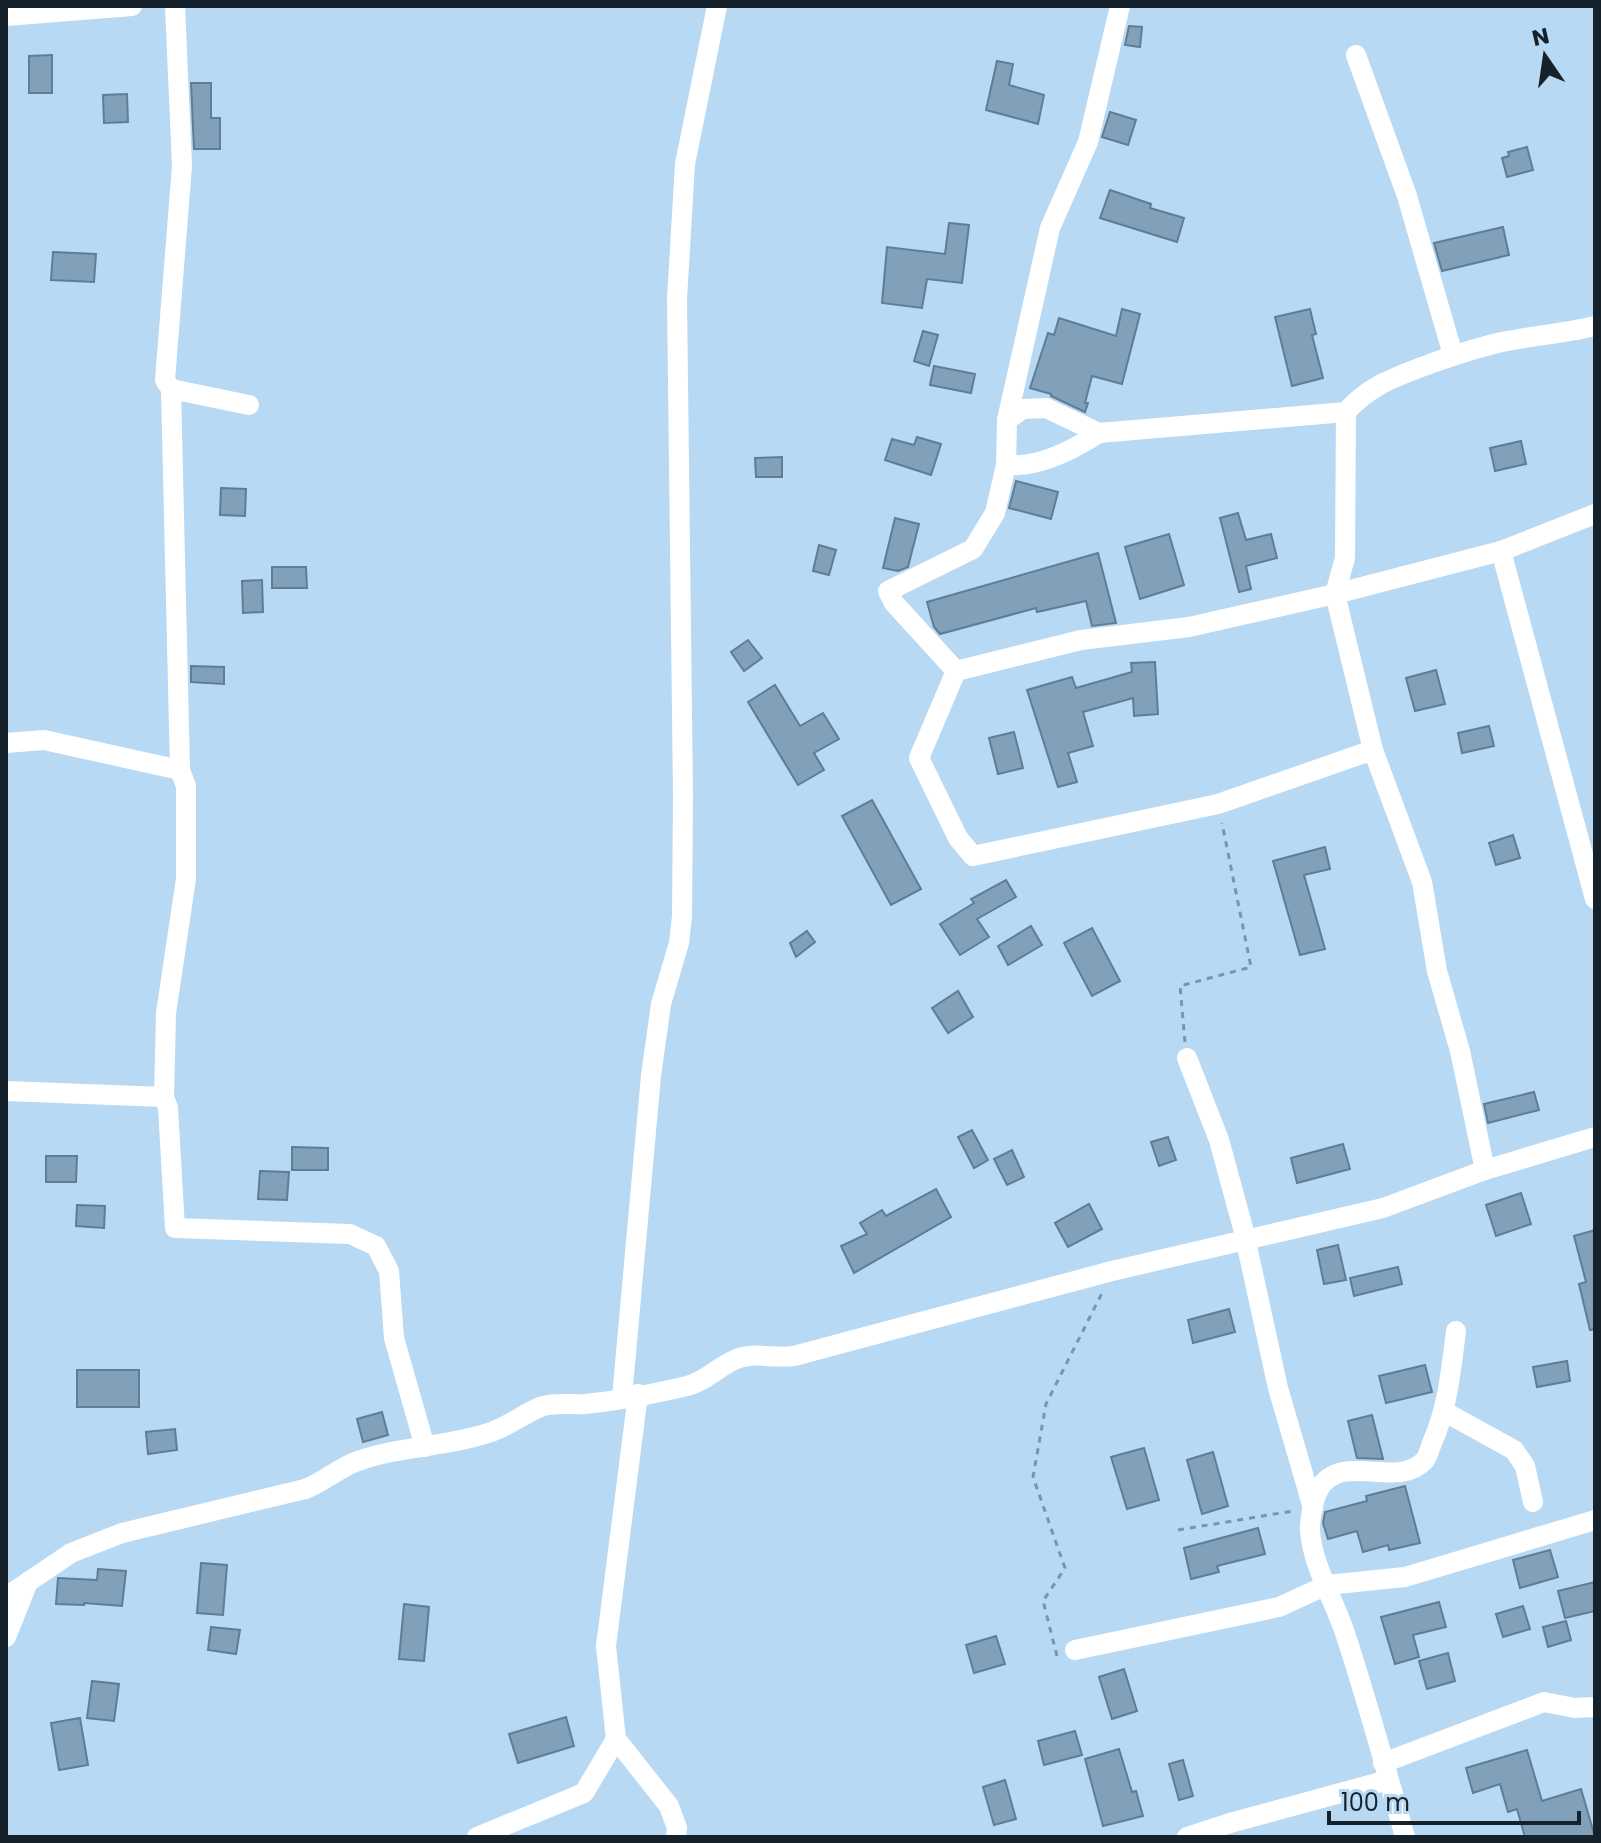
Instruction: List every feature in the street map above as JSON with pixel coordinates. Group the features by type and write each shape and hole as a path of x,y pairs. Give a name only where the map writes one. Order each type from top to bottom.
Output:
{"street":[{"path":"6,16 132,6"},
{"path":"175,6 182,166 164,368 165,380 171,389 180,770 186,786 186,879 166,1013 164,1097 168,1108 175,1228 350,1234 376,1246 389,1271 394,1338 425,1447"},
{"path":"676,1837 677,1828 669,1806 616,1739 606,1646 630,1396 651,1076 661,1004 679,943 682,916 677,299 685,164 717,6"},
{"path":"956,671 894,603 888,591 973,549 995,513 1006,465 1007,420 1050,228 1088,142 1120,6"},
{"path":"1356,55 1407,196 1453,355"},
{"path":"1485,1170 1460,1051 1437,971 1422,882 1373,750 1335,594 1345,558 1346,412 1361,395 1382,381 1453,355 1595,326"},
{"path":"171,389 249,405"},
{"path":"1007,420 1023,409 1046,408 1099,433"},
{"path":"1006,465 1021,466 1080,445 1099,433 1346,412"},
{"path":"956,671 1081,640 1189,627 1335,594 1501,551 1595,514"},
{"path":"1501,551 1595,899"},
{"path":"956,671 919,758 958,838 973,856 1218,804 1373,750"},
{"path":"6,743 44,740 180,770"},
{"path":"1187,1058 1219,1140 1278,1388 1313,1508"},
{"path":"6,1091 164,1097"},
{"path":"6,1597 71,1553 122,1533 305,1489 324,1482 340,1468 361,1460 505,1427 544,1406 584,1404 704,1381 734,1360 750,1356 794,1356 1112,1271 1383,1208 1485,1170 1595,1137"},
{"path":"1405,1837 1359,1676 1316,1559 1310,1530 1320,1488 1335,1473 1410,1469 1425,1459 1445,1412 1456,1331"},
{"path":"1445,1412 1514,1450 1525,1466 1533,1502"},
{"path":"1075,1650 1279,1607 1327,1585 1405,1577 1595,1520"},
{"path":"6,1637 28,1582"},
{"path":"1187,1837 1386,1772 1544,1702 1575,1708 1595,1707"},
{"path":"477,1837 497,1832 584,1793 616,1739"}],"path":[{"path":"1187,1058 1180,986 1251,967 1218,804"},
{"path":"1075,1650 1056,1656 1043,1601 1065,1568 1033,1477 1046,1404 1112,1271"},
{"path":"1178,1530 1313,1508"}],"building":[{"path":"1129,26 1142,27 1140,47 1125,45"},
{"path":"52,55 52,93 29,93 29,56"},
{"path":"997,61 1013,64 1009,85 1044,95 1038,124 986,110"},
{"path":"191,83 211,83 211,118 220,118 220,149 194,149"},
{"path":"127,94 128,122 104,123 103,95"},
{"path":"1110,112 1136,120 1128,145 1102,137"},
{"path":"1527,147 1533,170 1507,177 1502,158 1509,156 1508,152"},
{"path":"1110,190 1151,204 1150,208 1184,218 1177,242 1100,218"},
{"path":"949,223 969,225 962,283 927,279 922,308 882,303 887,247 945,254"},
{"path":"1503,227 1509,255 1442,271 1434,243"},
{"path":"53,252 96,254 94,282 51,280"},
{"path":"1122,309 1140,314 1122,384 1092,376 1085,412 1051,394 1030,388 1048,333 1054,335 1059,318 1116,336"},
{"path":"1310,309 1316,334 1312,335 1323,378 1292,386 1275,317"},
{"path":"923,331 938,335 929,366 914,361"},
{"path":"934,366 975,374 971,393 930,385"},
{"path":"917,437 941,444 931,475 885,460 892,439 914,445"},
{"path":"1521,441 1526,464 1495,471 1490,448"},
{"path":"782,457 782,477 756,477 755,458"},
{"path":"1016,481 1058,492 1051,519 1009,508"},
{"path":"221,488 246,489 245,516 220,515"},
{"path":"1238,513 1246,540 1271,534 1277,558 1246,566 1251,589 1239,592 1220,518"},
{"path":"895,518 919,524 908,567 898,571 883,568"},
{"path":"1169,534 1184,585 1140,599 1125,547"},
{"path":"819,545 836,550 829,575 813,571"},
{"path":"1098,553 1116,623 1092,626 1086,601 1037,612 1036,608 940,634 934,627 927,602"},
{"path":"272,567 306,567 307,588 272,588"},
{"path":"262,580 263,612 243,613 242,581"},
{"path":"748,640 762,658 744,671 731,652"},
{"path":"1155,662 1158,714 1134,716 1133,698 1083,712 1093,746 1068,753 1077,782 1058,787 1027,690 1072,677 1076,688 1132,672 1131,663"},
{"path":"191,666 224,667 224,684 191,682"},
{"path":"1436,670 1445,704 1415,711 1406,678"},
{"path":"775,685 800,726 823,713 839,739 814,753 824,770 798,785 748,702"},
{"path":"1489,726 1494,746 1462,753 1458,733"},
{"path":"1014,732 1023,768 998,774 989,738"},
{"path":"872,800 921,889 891,905 842,816"},
{"path":"1513,835 1520,858 1496,865 1489,843"},
{"path":"1325,847 1330,869 1304,875 1325,949 1300,955 1273,861"},
{"path":"1006,880 1016,897 977,919 989,937 960,955 940,924 974,903 971,899"},
{"path":"1031,926 1042,945 1008,965 998,946"},
{"path":"1092,928 1120,981 1092,996 1064,943"},
{"path":"807,931 815,942 796,957 790,943"},
{"path":"958,991 973,1017 948,1033 932,1008"},
{"path":"1534,1092 1539,1110 1488,1123 1484,1104"},
{"path":"972,1130 988,1160 974,1168 958,1137"},
{"path":"1168,1137 1176,1160 1159,1166 1151,1142"},
{"path":"1343,1144 1350,1169 1297,1183 1291,1158"},
{"path":"292,1147 328,1148 328,1170 292,1170"},
{"path":"1012,1150 1024,1177 1007,1185 994,1159"},
{"path":"46,1156 77,1156 76,1182 46,1182"},
{"path":"260,1171 289,1172 287,1200 258,1199"},
{"path":"936,1189 951,1217 854,1273 841,1246 867,1234 860,1223 882,1210 886,1216"},
{"path":"1521,1193 1531,1224 1496,1236 1486,1205"},
{"path":"1089,1204 1102,1229 1068,1247 1055,1223"},
{"path":"77,1205 105,1206 104,1228 76,1226"},
{"path":"1595,1230 1595,1329 1590,1330 1579,1284 1586,1282 1574,1236"},
{"path":"1338,1245 1346,1280 1324,1284 1317,1250"},
{"path":"1398,1267 1402,1284 1354,1296 1350,1278"},
{"path":"1229,1309 1235,1332 1193,1343 1188,1320"},
{"path":"1567,1361 1570,1381 1537,1387 1533,1367"},
{"path":"1425,1365 1432,1392 1386,1403 1379,1376"},
{"path":"77,1370 139,1370 139,1407 77,1407"},
{"path":"382,1412 388,1435 363,1442 357,1419"},
{"path":"1372,1415 1383,1459 1357,1458 1348,1421"},
{"path":"175,1429 177,1450 148,1454 146,1432"},
{"path":"1144,1448 1159,1500 1127,1509 1111,1457"},
{"path":"1213,1452 1228,1506 1202,1514 1187,1460"},
{"path":"1405,1486 1420,1543 1389,1550 1388,1545 1363,1552 1357,1531 1328,1539 1323,1523 1325,1512 1367,1501 1366,1496"},
{"path":"1258,1528 1265,1554 1217,1566 1219,1572 1191,1579 1184,1548"},
{"path":"1550,1550 1558,1577 1520,1588 1513,1560"},
{"path":"201,1563 227,1565 223,1615 197,1613"},
{"path":"98,1569 126,1571 122,1606 56,1604 58,1578 97,1580"},
{"path":"1595,1582 1595,1611 1565,1618 1558,1591"},
{"path":"1439,1602 1446,1627 1413,1635 1419,1657 1395,1664 1381,1617"},
{"path":"404,1604 429,1607 424,1661 399,1659"},
{"path":"1523,1606 1530,1629 1503,1637 1496,1614"},
{"path":"1566,1621 1571,1640 1548,1647 1543,1627"},
{"path":"211,1627 240,1630 236,1654 208,1650"},
{"path":"996,1636 1005,1664 974,1673 966,1645"},
{"path":"1448,1653 1455,1681 1427,1689 1419,1661"},
{"path":"1124,1669 1137,1711 1112,1719 1099,1677"},
{"path":"92,1681 119,1684 114,1721 87,1718"},
{"path":"566,1717 574,1746 518,1763 509,1734"},
{"path":"80,1718 88,1765 59,1770 51,1723"},
{"path":"1075,1731 1082,1755 1044,1765 1038,1741"},
{"path":"1119,1749 1143,1816 1103,1826 1085,1759"},
{"path":"1527,1750 1542,1801 1581,1789 1595,1837 1525,1837 1517,1809 1508,1812 1500,1784 1473,1793 1466,1768"},
{"path":"1183,1760 1193,1796 1179,1800 1169,1764"},
{"path":"1005,1780 1016,1819 994,1825 983,1787"}]}
